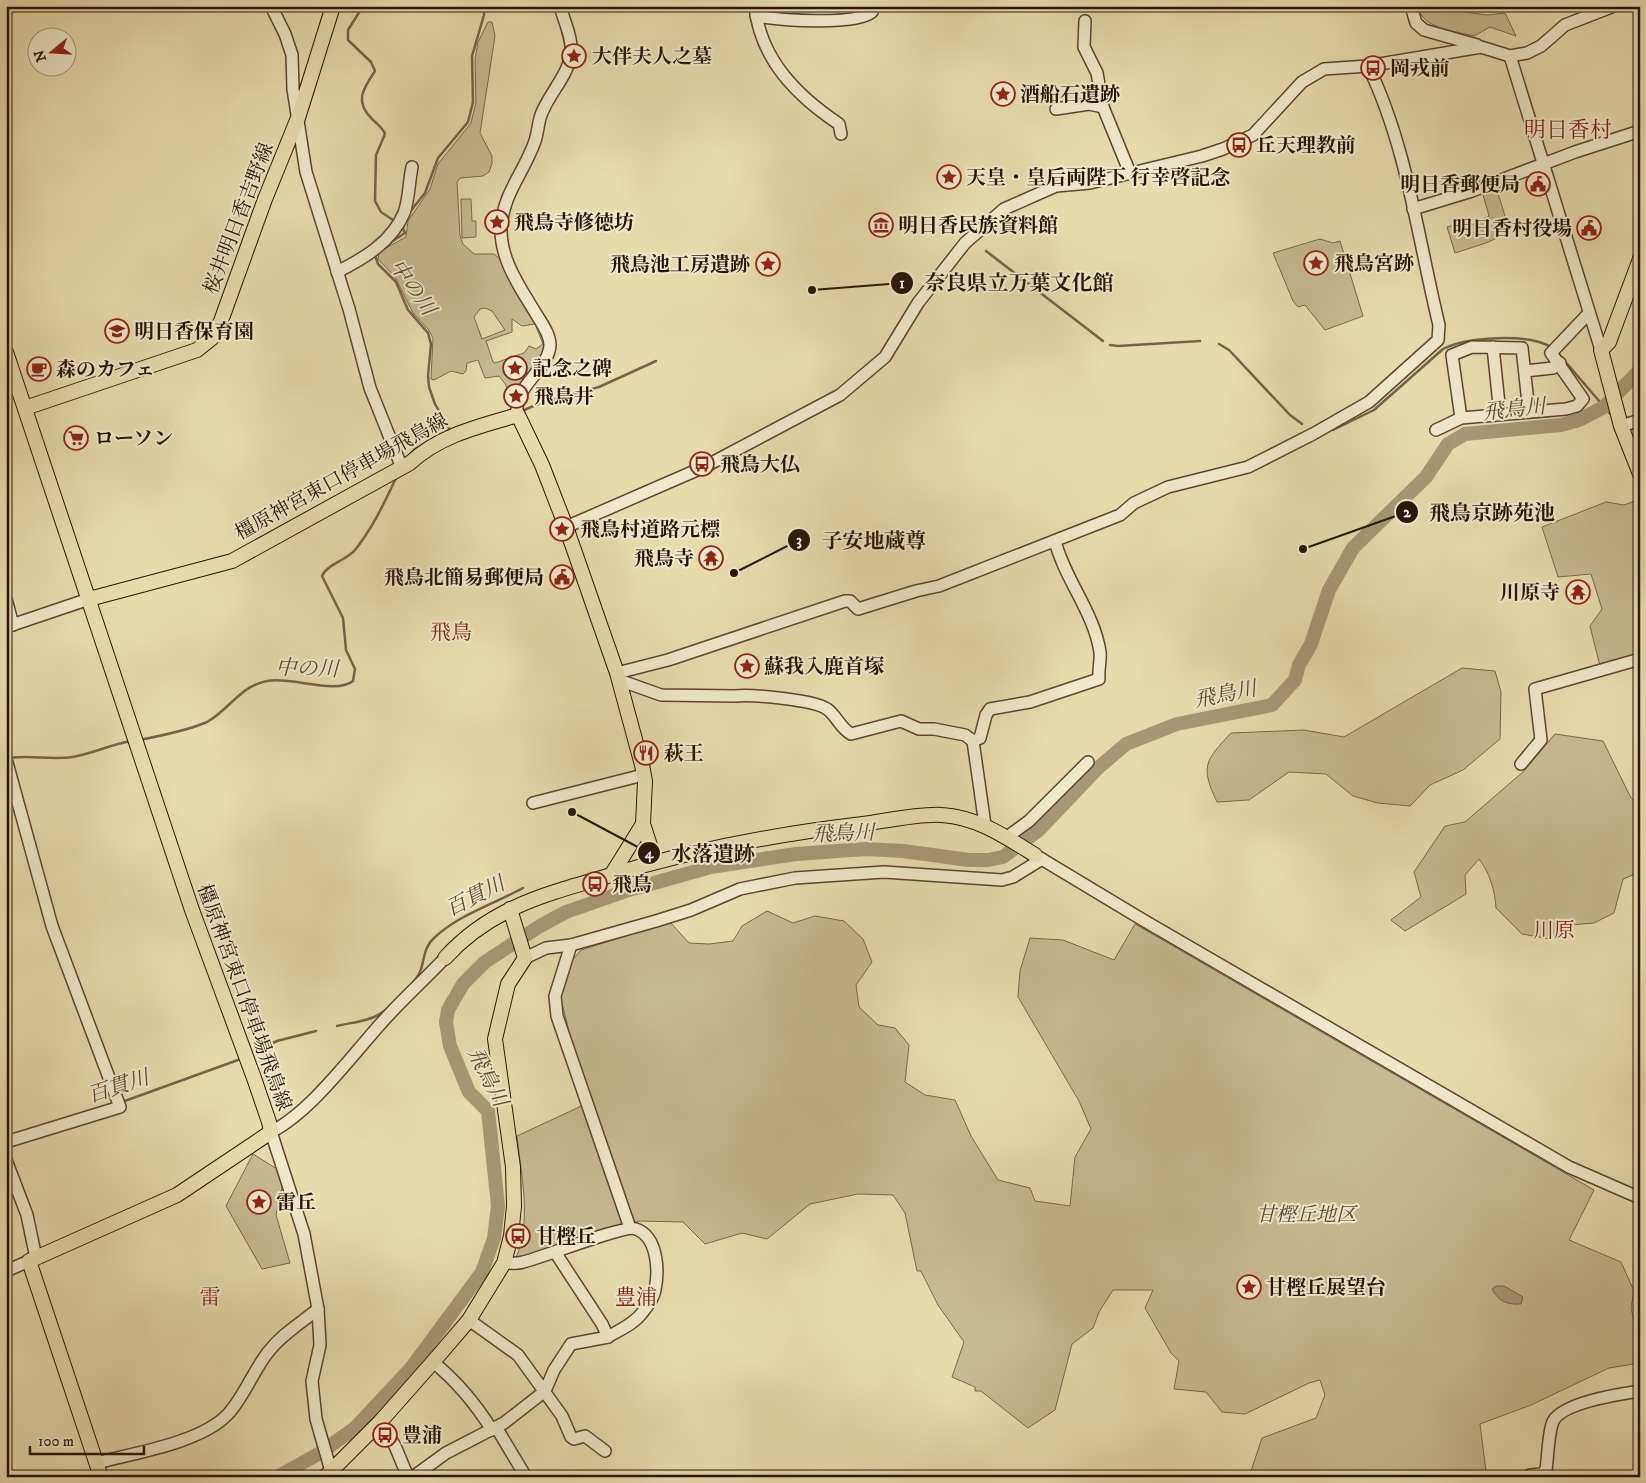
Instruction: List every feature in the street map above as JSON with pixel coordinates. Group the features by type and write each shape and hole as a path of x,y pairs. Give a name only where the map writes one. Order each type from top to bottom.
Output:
{"main road":[{"name":"桜井明日香吉野線","path":"26,408 197,350 212,338 221,321 298,118 333,6"},
{"path":"1640,259 1609,342 1601,350 1621,426 1640,474"},
{"path":"6,352 26,408"},
{"name":"橿原神宮東口停車場飛鳥線","path":"26,408 201,936 257,1086 271,1132 177,1195 33,1259"},
{"name":"橿原神宮東口停車場飛鳥線","path":"89,599 232,561 402,468 420,454 456,433 518,415"},
{"path":"518,415 542,465 566,527 618,677 645,780 643,824 655,860"},
{"path":"446,958 462,940 510,909 535,897 655,860 717,847 830,828 942,815 985,825 1038,857"},
{"path":"612,874 643,824"},
{"path":"328,1474 380,1422 433,1362 468,1320 504,1263 511,1236 514,1206 513,1167 495,1039 508,984 524,955 510,909"},
{"path":"33,1259 98,1470"}],"street":[{"path":"271,6 285,34 292,55 298,118 306,172 370,388 402,468"},
{"path":"518,415 516,408 520,397 548,355 550,346 544,328 508,264 502,245 501,228 506,197 523,170 535,140 541,115 570,59 570,44 560,6"},
{"path":"756,11 784,20 855,19 872,12 872,6"},
{"path":"1411,6 1416,23 1424,30 1510,56 1527,53 1541,46 1564,25 1614,6"},
{"path":"756,11 766,49 781,75 819,111 839,124 841,134"},
{"path":"1085,21 1083,44 1097,73 1103,107 1130,173"},
{"path":"566,527 704,468 840,395 885,357 918,303 965,243 1004,209 1056,186 1090,183 1223,149 1253,135 1302,82 1324,69 1368,66 1481,46"},
{"path":"1510,56 1601,350"},
{"path":"618,677 682,656 748,631 845,601 850,602 858,609 939,586 1120,515 1134,503 1168,486 1248,467 1369,402 1438,340 1439,325 1413,209 1387,110 1368,66"},
{"path":"1056,109 1089,104 1103,107"},
{"path":"1413,209 1472,191 1640,131"},
{"path":"337,272 366,258 387,237 404,213 412,167"},
{"path":"1436,430 1461,418 1566,409 1577,406 1583,399 1560,363 1554,349 1589,313"},
{"path":"1493,347 1500,414"},
{"path":"1461,418 1452,354 1472,348 1522,348 1529,412"},
{"path":"1525,371 1553,368 1560,363"},
{"path":"1621,426 1640,420"},
{"path":"973,741 980,738 986,715 990,709 1030,702 1099,679 1100,653 1086,608 1067,576 1055,541"},
{"path":"6,599 10,626 89,599"},
{"path":"1521,764 1541,740 1535,689 1640,659"},
{"path":"618,677 661,695 728,696 748,694 811,703 828,710 844,731 851,734 901,721 919,729 934,728 965,735 973,741 985,825"},
{"path":"6,1142 119,1104 52,926 7,761"},
{"path":"1005,836 1029,821 1088,762"},
{"path":"533,803 643,775"},
{"path":"524,955 546,948 571,945 691,910 740,889 795,878 884,872 1002,880 1013,877 1038,857 1177,940 1570,1167 1640,1198"},
{"path":"571,945 555,996 556,1016 630,1228"},
{"path":"328,1474 322,1438 316,1418 312,1381 320,1345 318,1308 304,1234 271,1132 284,1125 303,1110 385,1018 446,958"},
{"path":"6,1160 27,1214 33,1259 6,1271"},
{"path":"413,1477 446,1453 494,1429 545,1391 554,1370 571,1344 608,1337 641,1315 655,1291 655,1252 649,1238 637,1229 630,1228 522,1263 504,1263"},
{"path":"555,1252 602,1324 608,1337"},
{"path":"98,1470 192,1437 212,1426 228,1414 270,1350 286,1333 318,1308"},
{"path":"468,1320 518,1355 562,1416 571,1438 585,1436 605,1451"},
{"path":"433,1362 455,1380 469,1395 526,1477"},
{"path":"1530,1475 1542,1474 1546,1470 1552,1422 1560,1412 1606,1397 1640,1391"},
{"path":"380,1422 396,1446 408,1477"}],"green space":[{"path":"1418,6 1470,6 1464,12 1487,15 1505,13 1516,36 1490,27 1474,36 1440,28 1425,20"},
{"path":"488,22 492,22 495,36 480,133 492,156 492,164 489,172 483,176 460,178 457,182 460,236 463,244 474,254 494,254 501,260 535,316 547,347 517,395 510,397 506,385 499,376 485,378 478,360 467,363 466,371 463,374 451,371 434,380 431,379 433,338 428,329 413,313 395,277 378,259 379,252 406,237 408,221 430,189 438,164 471,123 476,102 475,59 478,42","holes":["485,308 492,311 505,330 482,339 474,317 480,309","512,319 522,326 535,324 543,344 536,349 529,346 524,353 495,363 486,341 512,332"]},
{"path":"1496,187 1510,232 1486,243 1455,253 1447,227 1458,224 1470,226 1489,216 1482,191"},
{"path":"461,199 471,199 472,221 476,221 476,237 462,238"},
{"path":"1320,239 1333,243 1340,241 1363,316 1325,330 1305,305 1298,307 1293,301 1273,253"},
{"path":"1640,499 1640,657 1600,666 1590,626 1602,609 1591,574 1558,577 1542,527 1606,502 1624,505"},
{"path":"1462,668 1495,671 1501,692 1500,739 1463,770 1430,785 1410,806 1378,803 1353,796 1326,774 1289,772 1249,800 1217,802 1208,780 1208,764 1215,751 1231,733 1304,730 1344,737"},
{"path":"1555,734 1603,741 1630,796 1640,809 1640,872 1623,879 1614,913 1594,923 1570,925 1550,939 1522,934 1496,908 1491,882 1479,859 1465,875 1466,894 1405,931 1391,920 1421,897 1414,872 1445,826 1465,822 1524,771"},
{"name":"甘樫丘地区","path":"767,911 793,923 815,916 844,921 863,939 872,962 856,985 859,1007 878,1025 895,1028 909,1045 905,1082 925,1095 955,1100 971,1136 998,1180 1030,1188 1035,1201 1070,1206 1075,1157 1091,1129 1079,1101 1018,997 1020,971 1030,938 1063,940 1114,960 1135,924 1594,1190 1569,1240 1621,1262 1634,1291 1631,1308 1640,1348 1640,1363 1609,1368 1531,1405 1480,1424 1486,1471 1490,1477 1249,1477 1262,1438 1316,1418 1325,1395 1320,1380 1309,1383 1245,1414 1222,1412 1206,1392 1174,1389 1179,1361 1171,1353 1145,1308 1153,1290 1113,1290 1099,1312 1093,1328 1072,1344 1055,1410 1028,1428 981,1391 975,1391 975,1387 952,1377 964,1342 938,1305 921,1271 917,1271 905,1213 893,1195 858,1194 810,1204 767,1239 742,1233 705,1244 683,1222 639,1221 536,1254 516,1258 521,1243 524,1213 523,1182 517,1136 590,1102 576,1060 560,995 569,964 581,950 670,922 689,943 709,944 733,941 742,926"},
{"path":"253,1154 285,1174 276,1215 290,1263 262,1269 226,1206"}],"shaded area":[{"path":"1496,1286 1504,1286 1523,1297 1521,1304 1511,1304 1500,1299 1492,1289"}],"waterway":[{"name":"中の川","path":"358,6 360,11 348,30 348,40 371,62 375,71 364,89 362,101 366,113 385,134 376,155 375,201 381,212 396,222"},
{"path":"409,213 425,193 438,158 468,122 473,102 472,56 484,15 484,6"},
{"name":"中の川","path":"388,244 405,233 401,224"},
{"path":"986,251 1103,341"},
{"name":"中の川","path":"375,255 378,264 396,282 408,310 428,333 431,344 428,376 429,387 435,404 450,430 447,431"},
{"path":"1333,430 1374,410 1443,349 1481,339 1497,338 1527,340 1551,347"},
{"path":"1110,345 1200,341"},
{"path":"1219,344 1229,350 1290,415 1302,424"},
{"path":"1557,352 1612,416"},
{"path":"522,411 538,404 599,387 656,361"},
{"name":"飛鳥川","path":"277,1477 320,1453 355,1428 412,1367 482,1272 494,1238 498,1206 488,1111 469,1092 450,1046 446,1022 448,1010 463,984 485,962 540,926 566,912 629,890 711,867 796,854 866,849 903,851 969,860 988,860 1003,857 1039,830 1098,768 1126,744 1177,724 1272,705 1295,680 1299,665 1311,644 1329,590 1353,548 1426,477 1448,444 1465,434 1561,425 1579,420 1604,407 1640,370"},
{"name":"中の川","path":"410,455 415,449 425,444"},
{"name":"中の川","path":"140,740 207,722 249,688 267,681 277,680 324,686 345,685 353,681 355,669 346,650 343,618 322,576 328,568 355,550 378,514 397,476"},
{"name":"中の川","path":"10,758 72,757 132,741"},
{"name":"百貫川","path":"337,1026 369,1019 380,1014 394,1003 414,981 421,969 427,949 434,938 465,916 523,888"},
{"name":"百貫川","path":"256,1051 277,1041 316,1031"},
{"name":"百貫川","path":"122,1102 238,1060"}],"place":[{"name":"大伴夫人之墓","path":"574,56"},
{"name":"岡戎前","path":"1373,68"},
{"name":"酒船石遺跡","path":"1003,94"},
{"name":"丘天理教前","path":"1239,145"},
{"name":"天皇・皇后両陛下 行幸啓記念","path":"949,177"},
{"name":"明日香郵便局","path":"1538,184"},
{"name":"飛鳥寺修徳坊","path":"497,222"},
{"name":"明日香民族資料館","path":"881,225"},
{"name":"明日香村役場","path":"1589,228"},
{"name":"飛鳥宮跡","path":"1316,263"},
{"name":"飛鳥池工房遺跡","path":"768,264"},
{"name":"奈良県立万葉文化館","path":"812,290"},
{"name":"明日香保育園","path":"117,331"},
{"name":"記念之碑","path":"515,368"},
{"name":"森のカフェ","path":"39,369"},
{"name":"飛鳥井","path":"516,396"},
{"name":"ローソン","path":"76,438"},
{"name":"飛鳥大仏","path":"702,464"},
{"name":"飛鳥村道路元標","path":"562,529"},
{"name":"飛鳥京跡苑池","path":"1303,549"},
{"name":"飛鳥寺","path":"711,558"},
{"name":"子安地蔵尊","path":"734,573"},
{"name":"飛鳥北簡易郵便局","path":"562,577"},
{"name":"川原寺","path":"1578,592"},
{"name":"蘇我入鹿首塚","path":"747,666"},
{"name":"萩王","path":"646,753"},
{"name":"水落遺跡","path":"572,812"},
{"name":"飛鳥","path":"595,884"},
{"name":"雷丘","path":"259,1202"},
{"name":"甘樫丘","path":"518,1236"},
{"name":"甘樫丘展望台","path":"1249,1287"},
{"name":"豊浦","path":"385,1435"}],"district":[{"name":"明日香村","path":"1568,129"},
{"name":"飛鳥","path":"451,632"},
{"name":"川原","path":"1554,930"},
{"name":"雷","path":"210,1297"},
{"name":"豊浦","path":"636,1297"}]}
